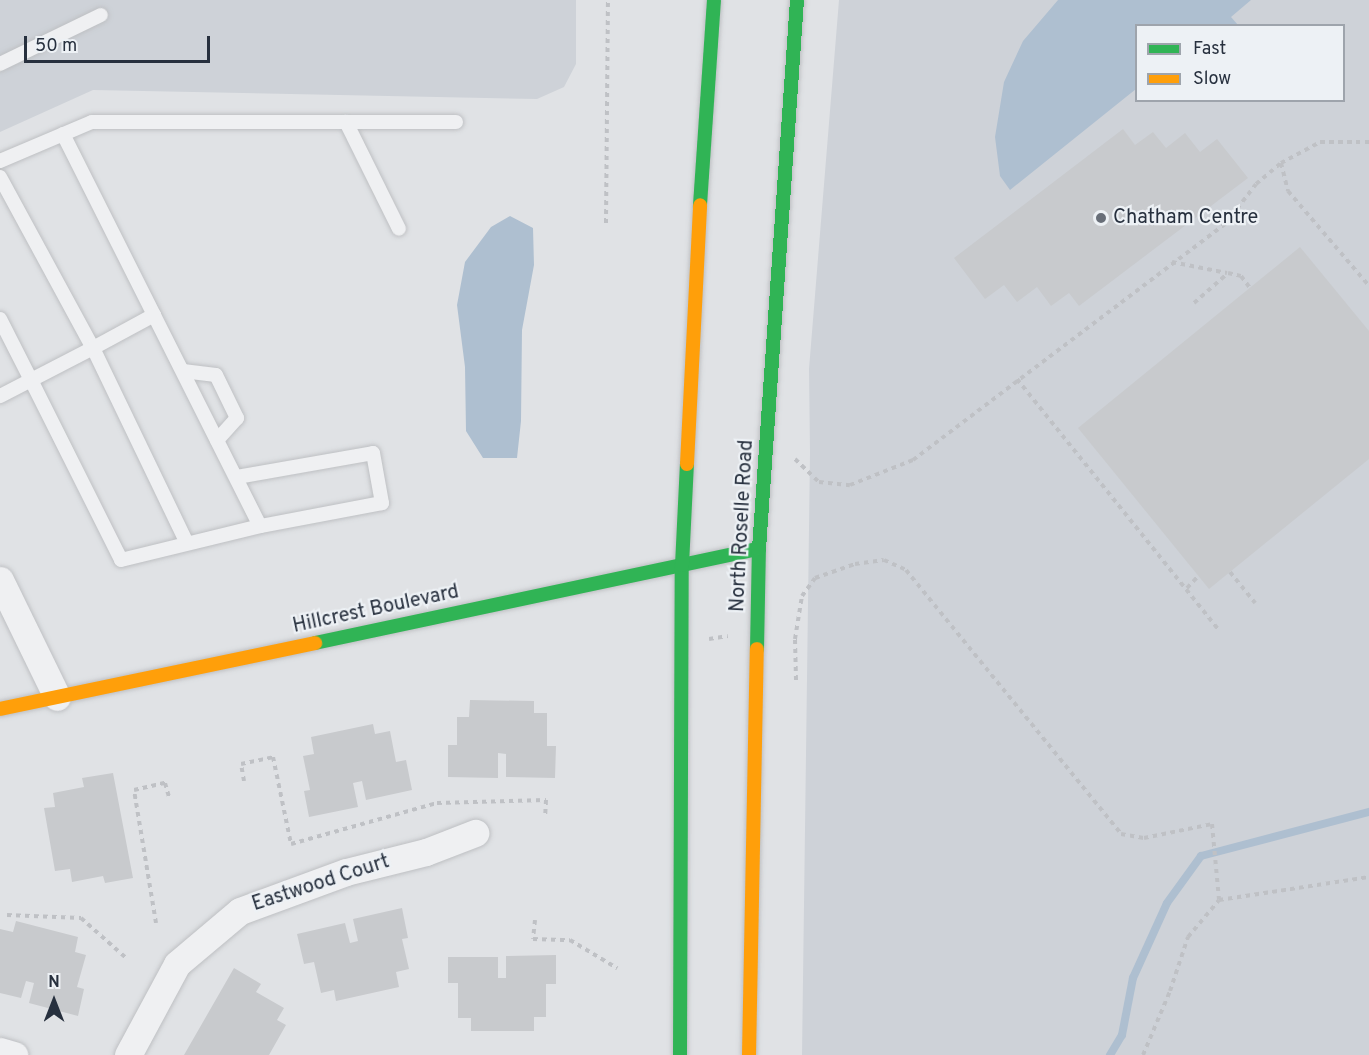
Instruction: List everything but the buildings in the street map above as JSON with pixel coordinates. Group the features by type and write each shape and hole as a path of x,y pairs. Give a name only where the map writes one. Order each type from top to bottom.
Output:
{"main road":[{"path":"680,1055 682,565 700,205 714,0"},
{"name":"North Roselle Road","path":"749,1055 759,549 797,0"},
{"name":"Hillcrest Boulevard","path":"0,710 759,549"}],"street":[{"path":"0,580 57,697"},
{"name":"Eastwood Court","path":"128,1055 177,964 240,911 346,872 426,852 475,833"},
{"path":"0,1051 14,1055"}],"lane":[{"path":"0,64 100,15"},
{"path":"0,161 92,122 116,120 456,122"},
{"path":"346,122 399,229"},
{"path":"63,134 260,526"},
{"path":"0,177 93,348 187,543"},
{"path":"0,396 154,315"},
{"path":"0,319 121,560 260,526 382,503 373,453 237,477"},
{"path":"183,371 216,375 237,418 217,440"}],"path":[{"path":"606,223 608,0"},
{"path":"795,451 795,461 819,482 850,485 913,460 1226,223 1256,184 1281,163 1320,142 1369,142"},
{"path":"1281,163 1288,191 1369,286"},
{"path":"1172,262 1241,276 1250,288"},
{"path":"1194,303 1228,273"},
{"path":"1017,379 1219,630"},
{"path":"796,680 795,639 802,596 814,578 855,564 884,560 906,570 1121,834 1144,838 1212,824 1219,900"},
{"path":"1230,572 1255,603"},
{"path":"1187,588 1198,576"},
{"path":"244,781 241,764 273,757 291,844 436,803 546,800 545,818"},
{"path":"156,923 134,790 165,783 169,797"},
{"path":"1143,1055 1170,992 1188,937 1219,900 1277,889 1369,877"},
{"path":"7,915 81,918 126,958"},
{"path":"535,920 533,939 570,940 617,968"}],"shaded area":[{"path":"0,0 576,0 576,64 564,87 537,99 93,90 0,132"},
{"path":"839,0 1369,0 1369,1055 802,1055 810,453 809,369"}],"water":[{"path":"1058,0 1251,0 1231,17 1237,24 1135,24 1135,90 1010,190 1000,176 995,137 1004,82 1023,41"},
{"path":"510,216 533,228 534,265 522,330 521,421 517,458 483,458 466,431 465,367 457,305 465,262 491,227"}],"waterway":[{"path":"1110,1055 1122,1035 1133,978 1167,903 1201,856 1369,812"}],"traffic: fast":[{"path":"700,205 714,0"},
{"path":"757,649 759,549 797,0"},
{"path":"680,1055 682,565 687,464"},
{"path":"315,643 759,549"}],"traffic: slow":[{"path":"687,464 700,205"},
{"path":"0,709 315,643"},
{"path":"749,1055 757,649"}],"place":[{"name":"Chatham Centre","path":"1101,218"}]}
